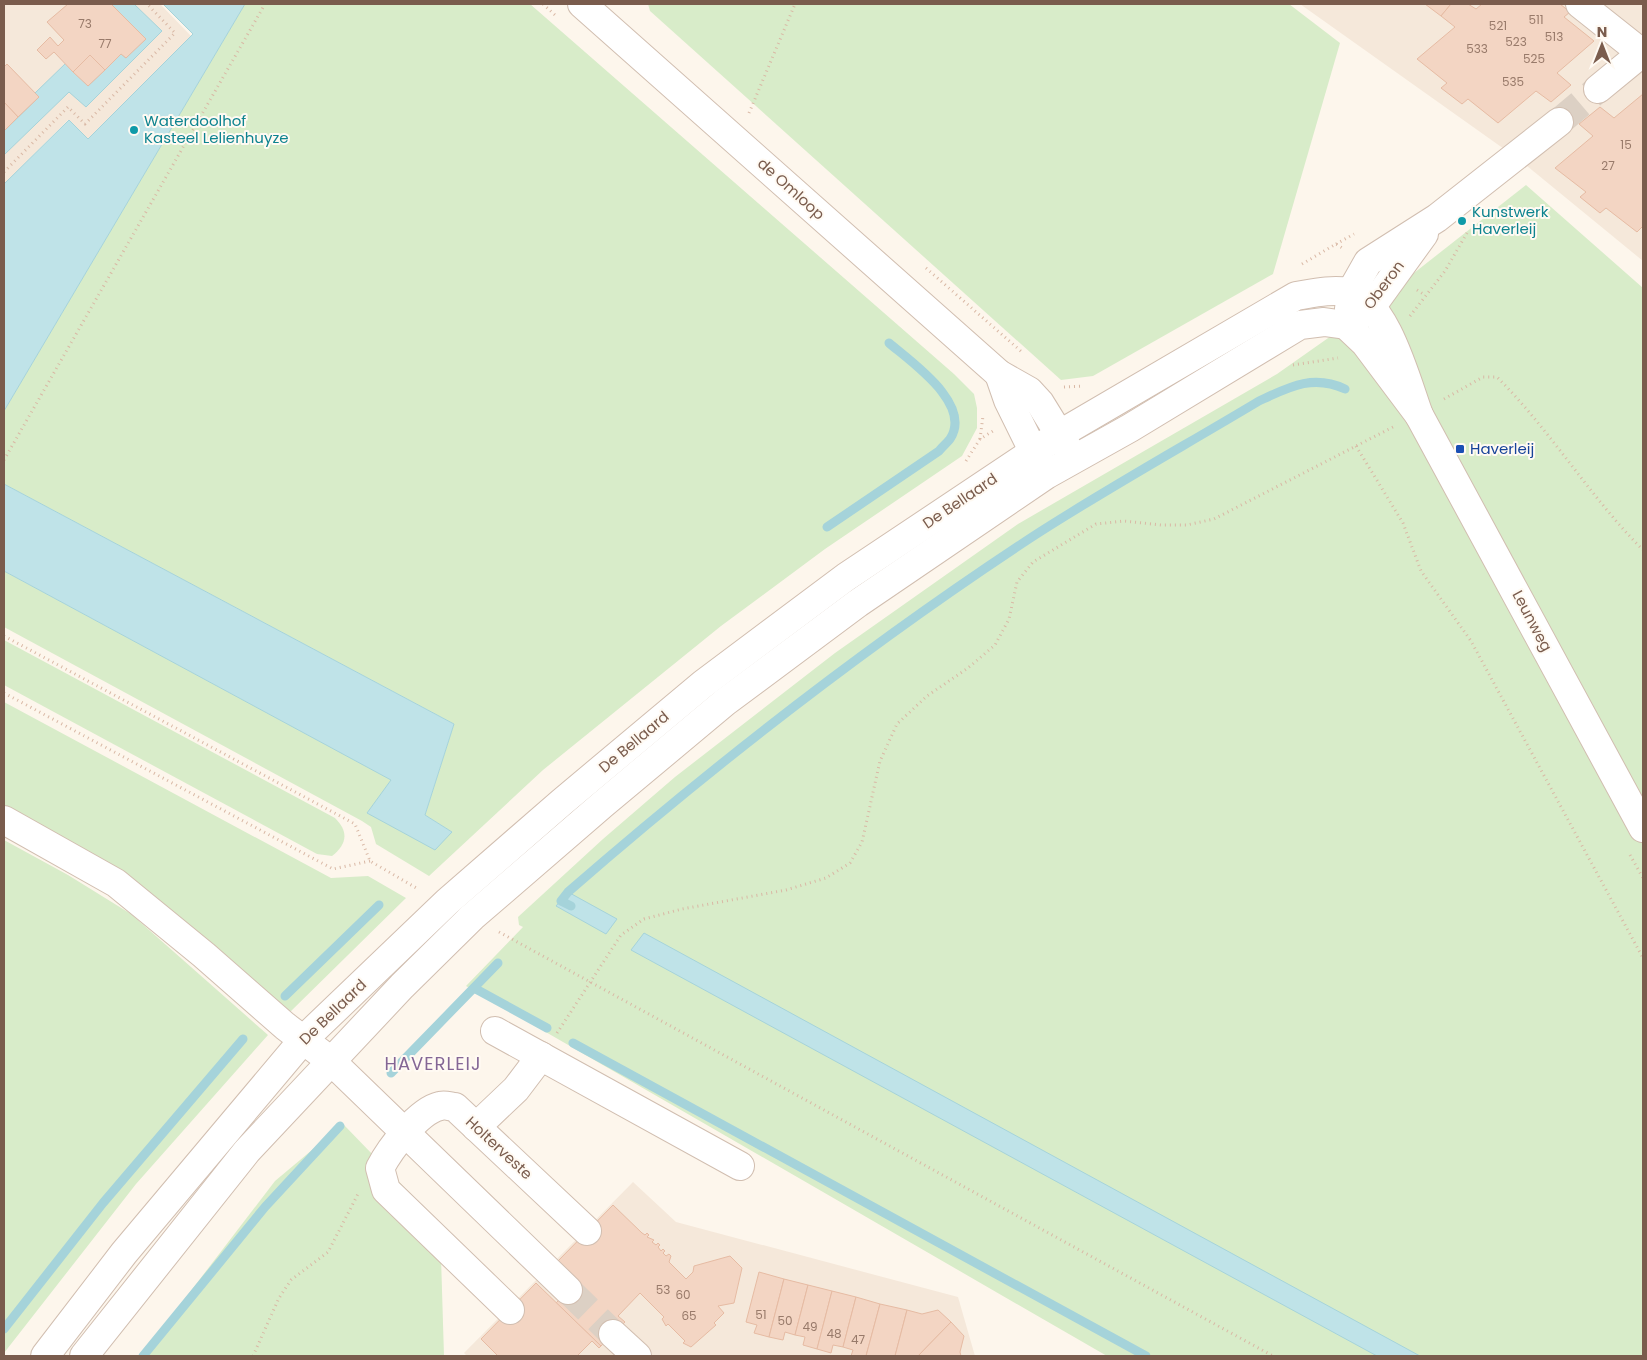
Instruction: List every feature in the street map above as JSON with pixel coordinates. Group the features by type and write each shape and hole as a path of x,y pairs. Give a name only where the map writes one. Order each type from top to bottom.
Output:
{"street":[{"name":"de Omloop","path":"582,4 999,374 1029,392 1040,403 1074,459"},
{"path":"1580,4 1643,53 1598,89"},
{"name":"Oberon","path":"1346,326 1362,299 1368,262 1437,218 1559,122"},
{"name":"De Bellaard","path":"45,1356 124,1253 304,1040 447,902 562,802 704,684 846,577 1060,434 1296,296 1324,290 1362,299"},
{"name":"Leunweg","path":"1362,299 1387,329 1419,415 1643,828"},
{"name":"De Bellaard","path":"84,1356 247,1151 402,986 472,917 726,702 858,603 1046,475 1300,325 1324,322 1346,326"},
{"name":"Leunweg","path":"1346,326 1365,343 1419,415"},
{"name":"de Omloop","path":"999,374 1008,400 1046,475"},
{"path":"4,820 116,883 331,1061 568,1290"},
{"path":"495,1031 740,1166"},
{"path":"476,1127 516,1089 541,1056"},
{"name":"Holterveste","path":"380,1168 390,1149 427,1112 441,1105 455,1108 587,1231"},
{"path":"380,1168 386,1190 510,1310"},
{"path":"613,1334 636,1356"}],"path":[{"path":"4,172 68,107 85,124 175,33 147,4"},
{"path":"4,460 265,4"},
{"path":"749,113 795,4"},
{"path":"1413,314 1445,271 1468,231"},
{"path":"1288,365 1342,358"},
{"path":"541,1056 621,935 644,919 682,909 786,890 826,878 850,863 862,842 880,761 897,724 927,696 968,668 995,645 1009,619 1017,582 1033,562 1096,524 1124,521 1161,526 1187,526 1214,519 1419,415 1483,377 1497,377 1542,427 1622,529 1643,550"},
{"path":"1356,446 1404,522 1421,571 1471,642 1643,958"},
{"path":"4,636 355,824 370,861 447,902"},
{"path":"4,693 333,869 370,861"},
{"path":"504,924 497,931 1273,1356"},
{"path":"253,1356 279,1298 291,1280 328,1252 355,1197 380,1168"}],"shaded area":[{"path":"4,4 160,4 191,36 88,139 68,120 4,184"},
{"path":"1300,4 1643,4 1643,261 1521,161"},
{"path":"633,1182 676,1222 958,1297 975,1356 467,1356 464,1353"}],"green space":[{"path":"245,4 530,4 954,374 974,394 977,408 977,428 962,456 825,549 721,626 543,770 429,876 376,844 371,827 362,821 4,627 4,571 392,780 367,813 452,832 425,815 454,724 4,484 4,411"},
{"path":"648,4 1289,4 1340,43 1273,274 1093,376 1061,380 650,11"},
{"path":"1526,185 1643,288 1643,1356 1107,1356 466,986 523,927 519,925 518,917 603,839 675,777 835,653 1018,524 1277,374 1358,317"},
{"path":"4,640 335,818 343,828 344,838 341,847 332,856 317,854 4,685"},
{"path":"4,702 331,878 368,876 406,898 289,1013 129,876 4,806"},
{"path":"4,840 68,875 131,914 268,1035 136,1184 4,1353"},
{"path":"343,1124 440,1224 444,1356 141,1356 275,1181"}],"water":[{"path":"111,4 134,4 162,31 86,107 69,92 4,155 4,131 39,97 35,93 66,63 88,86 121,54 126,58 145,39"},
{"path":"163,4 245,4 4,411 4,184 69,120 88,139 193,34"},
{"path":"4,484 454,724 425,815 452,832 435,850 367,813 391,780 4,571"},
{"path":"568,892 617,919 606,934 556,906"},
{"path":"644,933 1420,1356 1377,1356 631,950"}],"building":[{"path":"68,4 111,4 146,39 126,58 121,54 105,70 90,55 73,72 54,52 46,59 37,50 50,37 58,46 64,40 47,22"},
{"path":"1425,4 1451,4 1441,16"},
{"path":"1451,4 1468,4 1476,9 1482,4 1560,4 1570,12 1564,17 1594,41 1557,73 1571,85 1551,102 1536,91 1498,123 1468,99 1462,104 1441,88 1447,83 1417,59 1455,27 1441,16"},
{"path":"90,55 105,70 88,86 73,72"},
{"path":"7,64 39,97 18,117 4,102 4,67"},
{"path":"1643,94 1643,226 1637,232 1606,208 1600,213 1580,197 1586,192 1555,168 1593,136 1579,124 1600,107 1614,118"},
{"path":"4,102 18,117 4,131"},
{"path":"613,1205 642,1233 645,1235 647,1233 649,1235 647,1237 654,1240 652,1242 656,1245 658,1243 660,1245 658,1247 661,1251 663,1249 665,1251 663,1253 666,1256 669,1254 671,1256 669,1262 686,1279 693,1272 694,1266 730,1256 742,1268 734,1303 718,1306 724,1313 714,1323 716,1325 691,1347 683,1343 685,1341 668,1324 666,1326 662,1319 664,1317 640,1293 618,1316 625,1322 601,1346 556,1303 578,1281 558,1261"},
{"path":"759,1272 784,1279 769,1337 754,1333 757,1325 746,1322"},
{"path":"784,1279 808,1285 795,1335 785,1332 783,1340 769,1337"},
{"path":"536,1283 601,1346 599,1348 592,1341 577,1356 498,1356 481,1339"},
{"path":"808,1285 832,1291 817,1349 803,1345 805,1337 795,1335"},
{"path":"832,1291 856,1297 843,1347 833,1345 831,1353 817,1349"},
{"path":"856,1297 880,1304 866,1356 851,1356 853,1350 843,1347"},
{"path":"880,1304 907,1310 895,1356 866,1356"},
{"path":"907,1310 922,1314 938,1310 951,1322 918,1356 895,1356"},
{"path":"951,1322 964,1336 960,1352 961,1356 918,1356"}],"waterway":[{"path":"827,527 939,451 950,439 955,426 953,412 947,398 924,372 889,343"},
{"path":"571,906 561,901 568,892 623,844 736,752 911,620 1032,537 1259,401 1301,384 1322,383 1345,389"},
{"path":"285,996 379,905"},
{"path":"391,1073 498,963"},
{"path":"474,988 547,1028"},
{"path":"4,1329 103,1203 243,1039"},
{"path":"573,1043 1146,1356"},
{"path":"143,1356 265,1207 340,1126"}],"tunnel":[{"path":"1559,122 1598,89"},
{"path":"568,1290 613,1334"}],"place":[{"name":"Waterdoolhof Kasteel Lelienhuyze","path":"134,130"},
{"name":"Kunstwerk Haverleij","path":"1462,221"},
{"name":"Haverleij","path":"1460,449"}],"district":[{"name":"HAVERLEIJ","path":"433,1064"}]}
